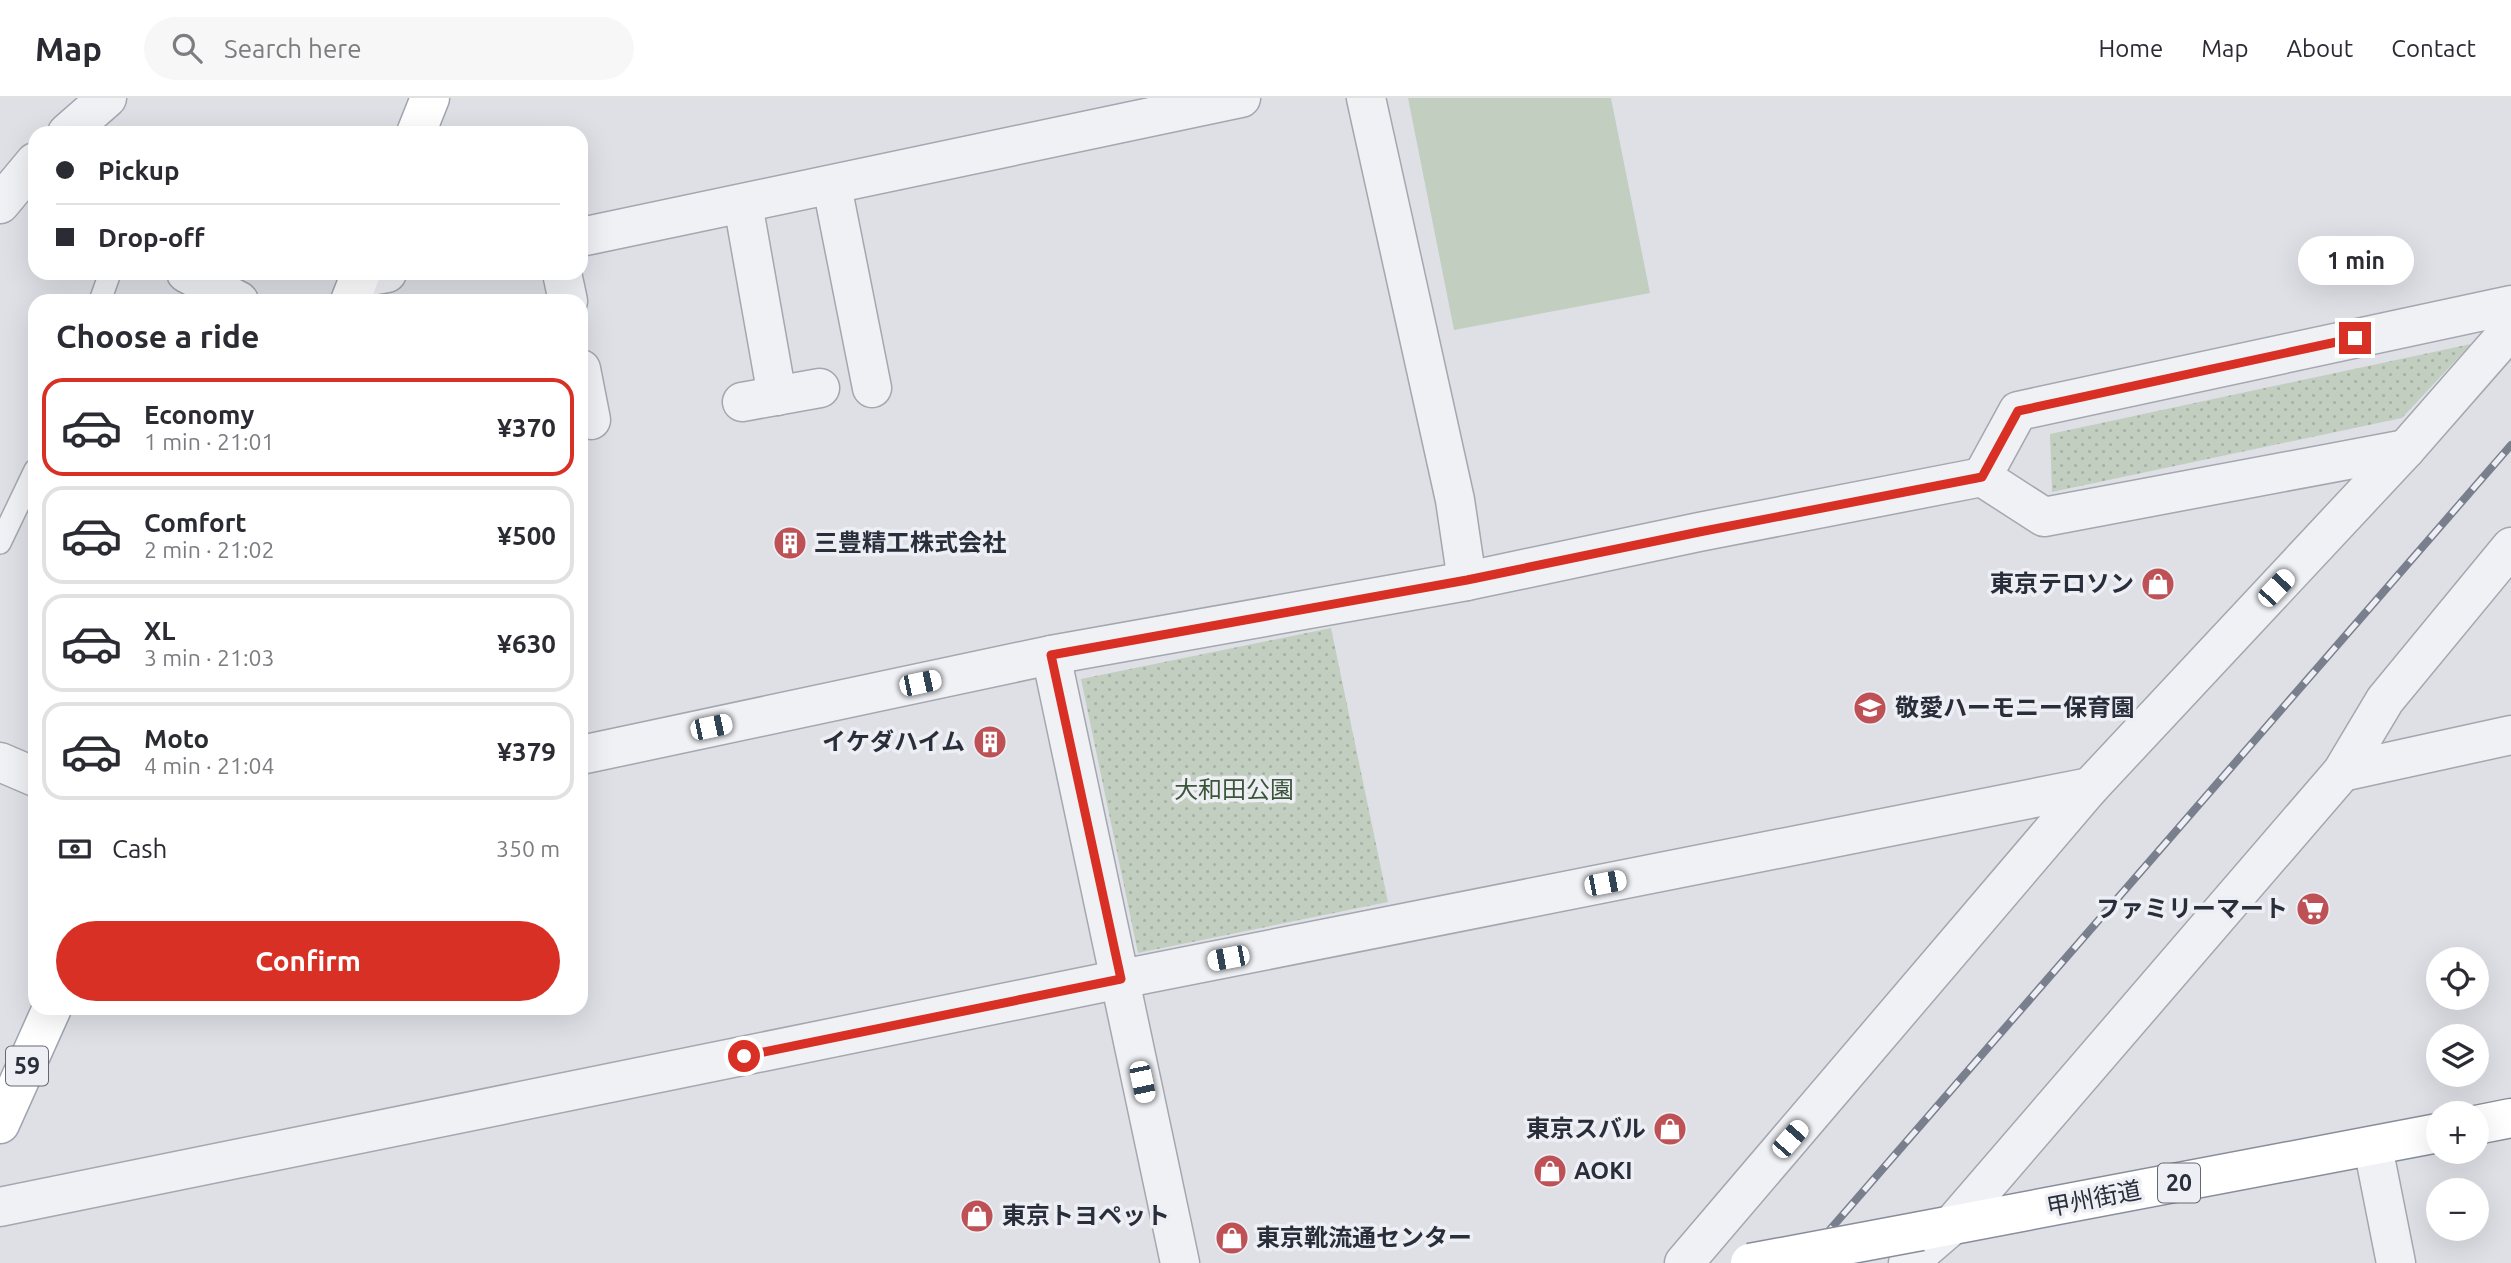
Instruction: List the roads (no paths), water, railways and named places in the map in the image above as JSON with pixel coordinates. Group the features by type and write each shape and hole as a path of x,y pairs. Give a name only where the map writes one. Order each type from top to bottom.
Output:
{"main road":[{"path":"419,126 430,98"},
{"name":"59","path":"0,1124 14,1069 48,1015"},
{"path":"2489,1122 2511,1118"},
{"name":"甲州街道","path":"1749,1263 1926,1240 2426,1136"}],"street":[{"path":"75,126 107,98"},
{"path":"588,236 1241,98"},
{"path":"1366,98 1455,500 1467,580"},
{"path":"832,186 872,387"},
{"path":"743,204 760,399 820,388"},
{"path":"199,280 226,294"},
{"path":"1982,477 2018,411 2511,305"},
{"path":"1684,1263 2090,787 2406,449 2511,329"},
{"path":"588,404 591,419"},
{"path":"588,754 1051,655 1467,580 1982,477 2044,517 2406,449"},
{"path":"1926,1240 2342,772 2385,700 2511,547"},
{"path":"1051,655 1180,1263"},
{"path":"2342,772 2511,735"},
{"path":"0,762 28,774"},
{"path":"0,1207 1121,979 2090,787"},
{"path":"2373,1147 2396,1263"}],"lane":[{"path":"0,543 28,485"}],"railway":[{"path":"1801,1263 2511,445"}],"place":[{"name":"三豊精工株式会社","path":"790,543"},
{"name":"東京テロソン","path":"2158,584"},
{"name":"敬愛ハーモニー保育園","path":"1870,708"},
{"name":"イケダハイム","path":"990,742"},
{"name":"ファミリーマート","path":"2313,909"},
{"name":"東京スバル","path":"1670,1129"},
{"name":"AOKI","path":"1550,1171"},
{"name":"東京トヨペット","path":"977,1216"},
{"name":"東京靴流通センター","path":"1232,1238"}],"park label":[{"name":"大和田公園","path":"1234,790"}]}
